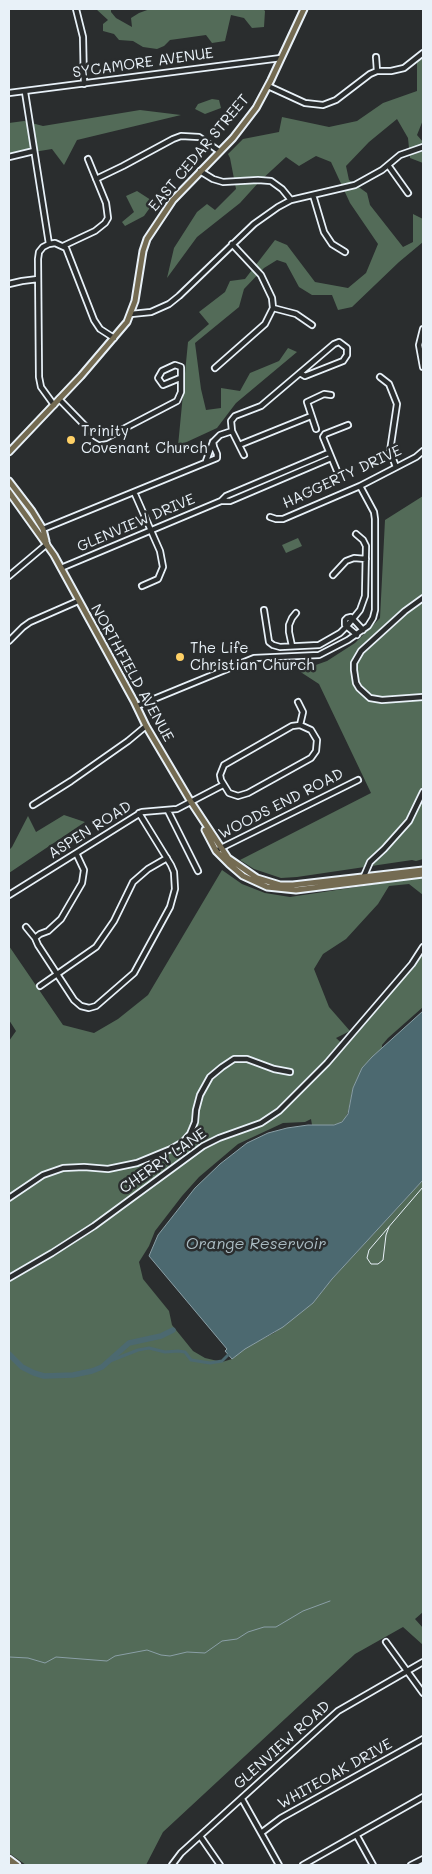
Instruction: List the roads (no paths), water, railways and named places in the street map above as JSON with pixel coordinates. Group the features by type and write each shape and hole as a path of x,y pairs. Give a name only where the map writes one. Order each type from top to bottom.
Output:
{"main road":[{"name":"EAST CEDAR STREET","path":"9,452 114,338 131,314 147,239 173,200 256,108 304,9"},
{"path":"9,482 29,507 43,529 47,544"},
{"path":"9,492 25,513 37,534 47,544"},
{"path":"25,513 28,514 38,529 43,529"},
{"name":"NORTHFIELD AVENUE","path":"47,544 146,726 218,850 229,864 243,876 256,883 276,889 296,890 423,874"},
{"name":"NORTHFIELD AVENUE","path":"218,850 247,873 270,883 293,885 423,870"},
{"path":"9,1859 17,1865"}],"street":[{"path":"76,9 83,37 84,84"},
{"path":"268,86 305,103 323,105 336,100 362,79 377,71 397,71 423,54"},
{"path":"376,57 377,71"},
{"name":"SYCAMORE AVENUE","path":"9,93 281,58"},
{"path":"25,92 49,244"},
{"path":"96,178 180,136 199,138 219,151"},
{"path":"131,314 151,312 169,304 260,218 291,200 355,185 372,177 400,156 423,148"},
{"path":"9,157 34,151"},
{"path":"63,246 95,231 106,223 108,218 106,203 88,159"},
{"path":"388,165 408,193"},
{"path":"200,170 213,179 223,182 271,181 282,189 291,200"},
{"path":"313,195 324,232 332,244 345,252"},
{"path":"54,405 41,387 39,377 38,256 41,250 49,244 55,243 63,246 69,252 82,293 94,320 100,329 114,338"},
{"path":"215,368 265,324 273,308 272,298 261,274 232,244"},
{"path":"9,284 22,280 38,279"},
{"path":"273,308 296,314 312,325"},
{"path":"423,329 419,345 423,367"},
{"path":"244,456 232,431 232,418 237,414 261,406 337,343 342,343 347,348 347,355 343,361 305,376 300,374"},
{"path":"59,399 95,436 100,439 106,438 177,401 181,392 182,380 180,378 182,370 178,365 162,371 158,378 163,385 180,378"},
{"path":"380,377 390,384 398,404 390,450 396,467"},
{"path":"316,429 307,403 324,394 331,395"},
{"path":"239,445 311,416"},
{"path":"337,471 328,453 323,436 348,425"},
{"path":"206,462 213,442 220,435 232,431"},
{"path":"43,529 218,457 213,442"},
{"name":"HAGGERTY DRIVE","path":"270,517 276,520 283,519 360,486 416,457 423,451"},
{"name":"GLENVIEW DRIVE","path":"222,501 226,496 328,453"},
{"name":"GLENVIEW DRIVE","path":"61,568 222,501 230,501 331,458"},
{"path":"136,706 254,658 319,655 363,630 371,622 374,610 375,519 374,512 360,486"},
{"path":"134,492 160,551 163,567 158,579 142,586"},
{"path":"264,610 269,642 280,647 319,645 348,626 360,610 365,596 366,546 364,540 356,534"},
{"path":"9,576 47,544"},
{"path":"333,575 346,561 354,558 366,559"},
{"path":"423,598 405,611 361,651 354,663 354,670 356,683 370,698 382,700 423,697"},
{"path":"9,641 30,622 78,601"},
{"path":"292,646 289,626 296,613"},
{"path":"353,620 363,630"},
{"path":"348,626 357,634"},
{"path":"298,702 303,712 300,725"},
{"path":"300,725 311,730 317,740 317,748 311,758 243,795 233,795 223,785 220,776 224,765 292,726 300,725"},
{"path":"33,805 128,741 146,726"},
{"name":"WOODS END ROAD","path":"218,850 358,780"},
{"name":"ASPEN ROAD","path":"9,895 140,813 151,810 168,811 177,809 223,785"},
{"path":"364,876 370,862 409,821 423,792"},
{"path":"168,811 198,871"},
{"path":"26,927 76,1002 84,1007 96,1006 134,973 142,961 173,898 175,889 174,872 140,813"},
{"path":"35,938 61,919 82,883 84,870 76,853"},
{"path":"40,986 96,947 110,927 133,882 148,869 167,858"},
{"name":"CHERRY LANE","path":"9,1278 94,1226 203,1146 218,1138 254,1126 279,1111 327,1063 412,964 423,947"},
{"path":"9,1198 43,1175 63,1168 108,1169 137,1163 183,1142 190,1134 195,1122 200,1095 210,1077 222,1066 234,1059 247,1059 274,1069 290,1072"},
{"path":"386,1642 423,1693"},
{"name":"GLENVIEW ROAD","path":"172,1865 181,1853 338,1710 423,1662"},
{"name":"WHITEOAK DRIVE","path":"261,1833 281,1818 423,1738"},
{"path":"303,1865 423,1797"},
{"path":"242,1799 279,1865"},
{"path":"200,1836 220,1865"},
{"path":"357,1836 373,1865"},
{"path":"411,1865 423,1859"}],"water":[{"name":"Orange Reservoir","path":"423,1011 423,1180 332,1279 313,1303 283,1327 245,1349 232,1359 225,1351 227,1349 149,1256 158,1235 195,1188 220,1164 247,1143 268,1133 287,1128 308,1125 334,1125 342,1122 348,1114 353,1088 362,1068"}],"waterway":[{"path":"9,1354 22,1367 34,1373 44,1376 73,1375 102,1367 129,1343 161,1336 173,1330"},
{"path":"110,1361 138,1350 149,1348 165,1352 185,1352 191,1360 210,1363 222,1361 228,1355"},
{"path":"9,1657 28,1658 45,1663 56,1657 107,1661 115,1656 147,1650 170,1656 187,1652 205,1653 222,1641 237,1639 248,1632 264,1627 276,1627 303,1611 330,1601"}],"railway":[{"path":"389,1227 386,1235 383,1260 378,1264 371,1264 367,1258 369,1250 423,1187"}],"place":[{"name":"Trinity Covenant Church","path":"71,440"},
{"name":"The Life Christian Church","path":"180,657"}]}
